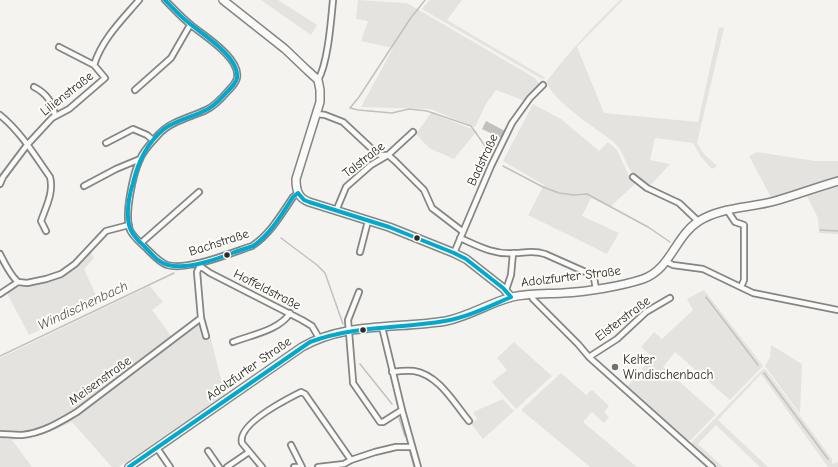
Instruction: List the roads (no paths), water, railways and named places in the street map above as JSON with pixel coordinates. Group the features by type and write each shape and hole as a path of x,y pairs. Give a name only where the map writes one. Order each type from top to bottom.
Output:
{"main road":[{"path":"223,0 285,49 318,80 320,102 297,174 296,187 298,193 304,200 418,238 454,253 466,259 506,290 511,297"},
{"name":"Adolzfurter Straße","path":"129,467 302,347 319,338 349,330 447,320 469,314 511,297 596,289 644,278 661,269 682,238 698,221 713,214 774,201 838,181"}],"street":[{"name":"Lilienstraße","path":"0,184 3,177 27,144 52,118 69,109 105,78 94,65 109,35 139,0"},
{"path":"165,0 190,25 227,54 233,63 237,78 233,86 216,103 207,109 171,124 161,131 153,140 140,159 133,180 129,205 130,230 141,243 199,192"},
{"path":"318,80 322,72 331,24 333,0"},
{"path":"135,90 171,58 190,25"},
{"path":"59,47 94,65"},
{"name":"Badstraße","path":"454,253 491,166 512,123 530,98 543,85"},
{"path":"34,87 46,93 54,109 55,116"},
{"path":"317,114 343,122 373,150 380,155 388,156 395,161 424,190 432,208 462,232"},
{"path":"0,115 10,123 27,144 50,177 52,184 51,194 41,221 46,231"},
{"path":"106,143 134,129 147,135 153,140"},
{"name":"Talstraße","path":"336,211 346,187 371,165 388,156 414,132"},
{"path":"84,186 116,169 140,159"},
{"path":"633,177 647,188 679,204 698,221"},
{"name":"Bachstraße","path":"141,243 164,264 172,266 199,264 252,246 259,241 298,193"},
{"path":"728,210 735,222 744,225 744,280 741,287"},
{"path":"360,252 368,221"},
{"path":"0,294 18,282 27,283 61,274 75,264 106,231 129,225"},
{"path":"460,238 487,250 513,254 537,252 566,262 590,274 594,278 596,289"},
{"path":"0,254 12,275 18,282"},
{"path":"506,290 511,275 513,254"},
{"path":"666,262 672,265 703,269 753,293 838,310"},
{"path":"199,264 197,272 201,318 206,336"},
{"name":"Hoffeldstraße","path":"199,264 210,273 290,313 312,326 319,338"},
{"path":"359,292 348,320 353,383 380,422 383,422 402,410"},
{"path":"531,294 532,299 578,344 589,357 712,467"},
{"name":"Elsterstraße","path":"589,357 617,339 646,312 670,298"},
{"path":"233,342 273,328 287,318 290,313"},
{"name":"Meisenstraße","path":"0,434 24,435 39,431 60,422 86,405 201,318"},
{"path":"382,327 392,372 418,467"},
{"path":"392,372 413,371 423,373 432,378 440,385 469,421"},
{"path":"262,467 242,442 241,439 243,433 253,421 283,400 303,392 351,460"},
{"path":"291,445 302,467"},
{"path":"318,467 344,464 351,460 375,452 396,447 412,447"},
{"path":"157,448 170,467"},
{"path":"208,451 219,467"},
{"path":"226,467 249,452"},
{"path":"294,467 299,467"}],"waterway":[{"path":"425,0 410,19 359,97 350,108 392,113 409,109 427,111 471,126 490,153"},
{"path":"503,166 543,187 559,193 574,195 587,194 648,227 670,242"},
{"path":"820,230 838,231"},
{"path":"281,238 317,265 325,273 343,324"},
{"name":"Windischenbach","path":"0,356 174,273"},
{"path":"706,297 758,365"},
{"path":"360,364 392,404"},
{"path":"764,373 828,459"},
{"path":"399,418 405,436"},
{"path":"409,449 414,467"}],"place":[{"name":"Kelter Windischenbach","path":"615,367"}]}
